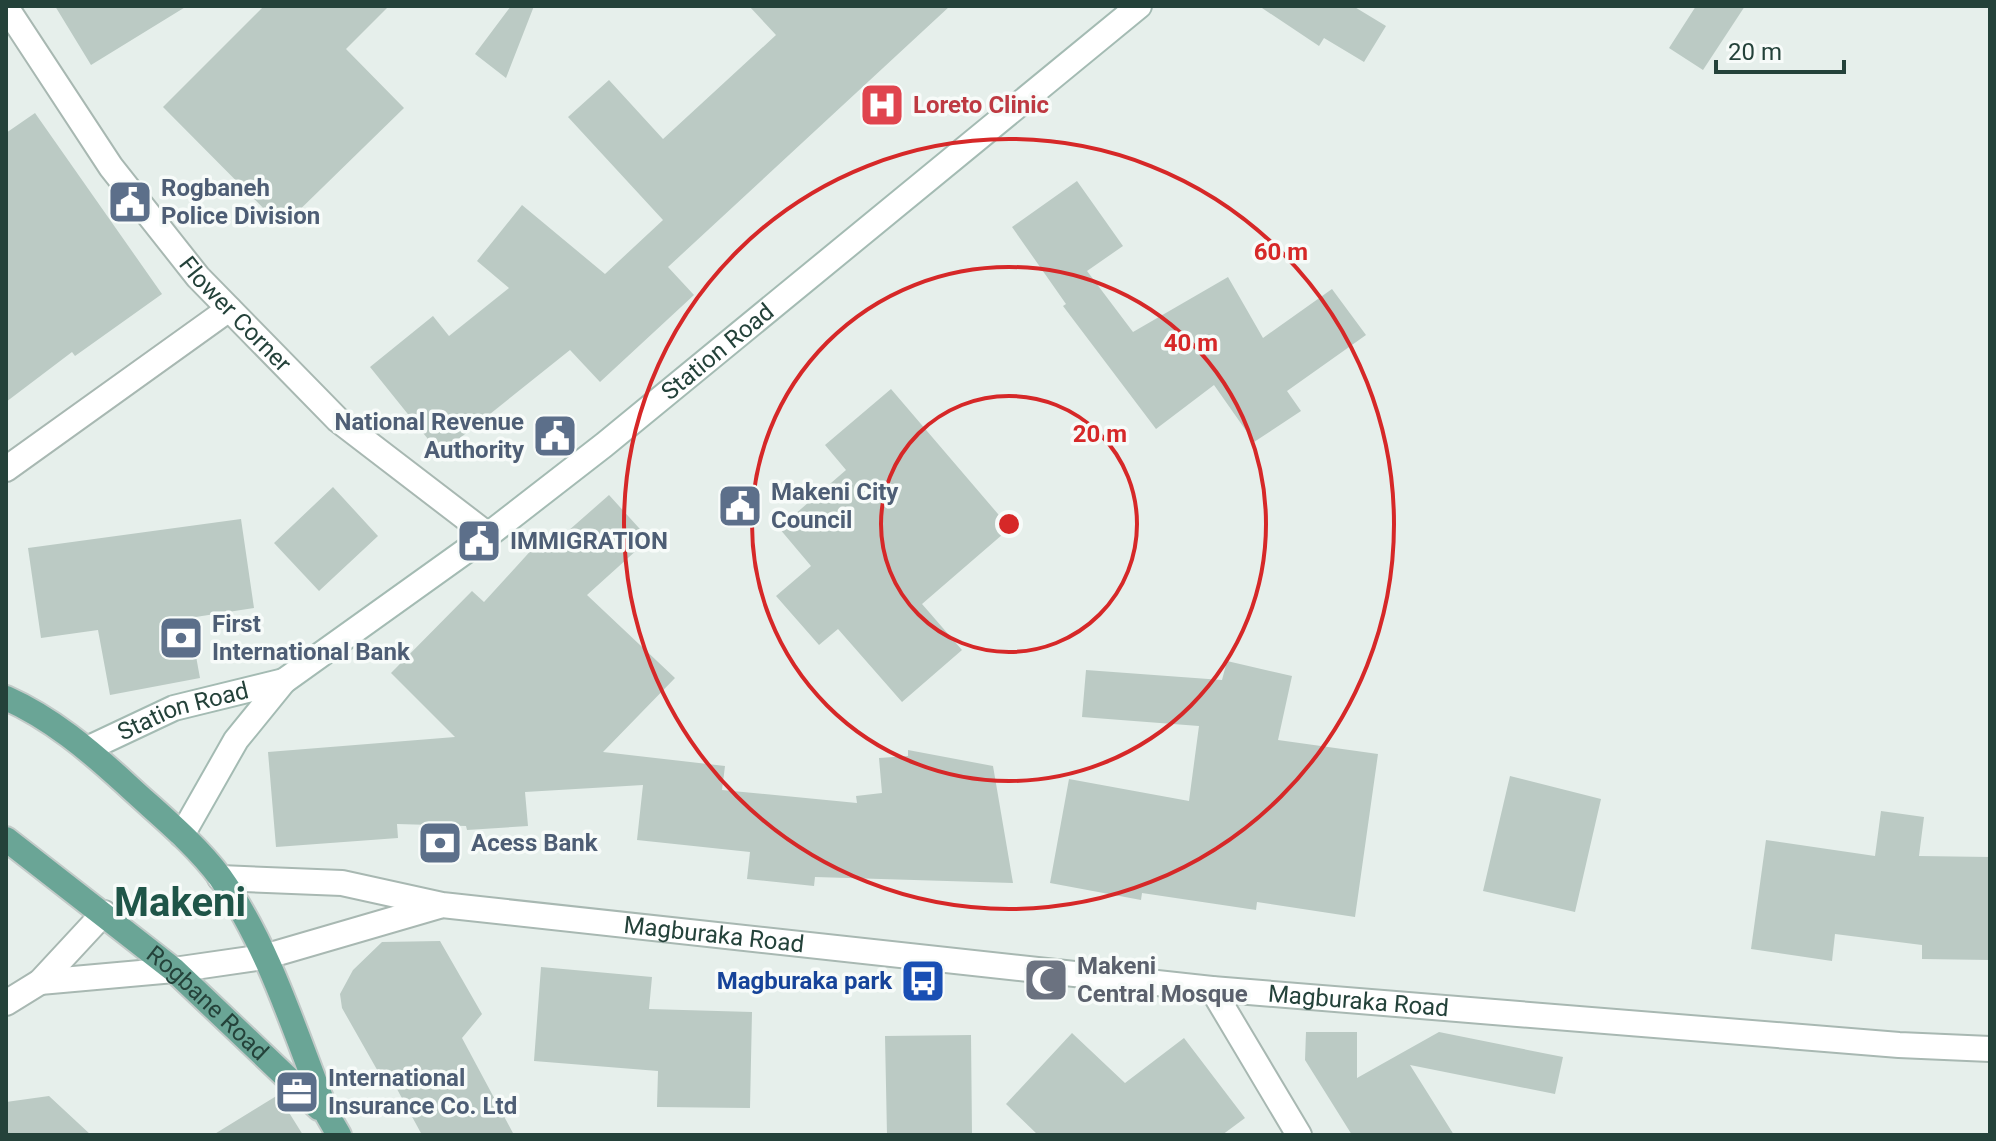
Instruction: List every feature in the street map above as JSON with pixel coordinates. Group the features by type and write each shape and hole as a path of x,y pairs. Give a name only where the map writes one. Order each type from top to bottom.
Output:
{"main road":[{"path":"6,698 28,708 87,749 182,835 220,878 264,957 334,1126"},
{"name":"Rogbane Road","path":"6,839 174,970 334,1126"}],"street":[{"name":"Station Road","path":"182,835 236,740 284,681 488,535 616,435 1139,6"},
{"name":"Flower Corner","path":"6,7 111,167 198,277 338,420 488,535"},
{"path":"6,469 229,309"},
{"name":"Station Road","path":"87,749 174,708 284,681"},
{"name":"Magburaka Road","path":"220,878 342,883 442,905 1212,989 1899,1045 1990,1049"},
{"name":"Magburaka Road","path":"40,982 174,970 264,957 442,905"},
{"path":"6,1003 40,982 104,913"},
{"path":"1212,989 1299,1135"}],"building":[{"path":"55,6 187,6 91,65"},
{"path":"264,6 389,6 346,49 404,108 282,227 163,107"},
{"path":"511,6 534,6 506,78 475,54"},
{"path":"749,6 950,6 668,267 694,295 600,382 570,350 440,454 370,367 433,316 449,336 509,288 477,261 522,205 605,274 663,220 568,117 609,80 663,139 776,35"},
{"path":"1259,6 1353,6 1386,26 1364,62 1324,38 1319,46"},
{"path":"1696,6 1745,6 1703,70 1669,48"},
{"path":"35,113 162,294 75,356 72,352 6,402 6,133"},
{"path":"1077,181 1123,246 1087,271 1133,332 1228,277 1263,338 1332,289 1366,335 1287,391 1301,411 1254,442 1214,385 1156,429 1063,306 1066,304 1012,227"},
{"path":"891,389 1010,528 922,604 962,650 902,702 838,629 819,645 776,596 811,566 779,528 846,470 825,445"},
{"path":"333,487 378,536 319,591 274,543"},
{"path":"609,495 649,539 587,595 675,678 603,752 725,766 722,790 857,803 856,796 882,793 879,758 908,756 908,750 993,766 1013,883 815,877 814,886 747,879 750,852 637,840 643,785 525,792 528,826 467,830 466,826 397,824 398,838 276,847 268,752 455,737 391,673 472,591 484,602 535,546 543,553"},
{"path":"241,519 254,608 189,618 200,678 110,695 98,630 41,638 28,548"},
{"path":"1227,661 1292,676 1278,740 1378,754 1355,917 1257,902 1256,910 1142,893 1141,900 1050,883 1069,779 1189,801 1199,726 1082,717 1086,670 1222,680"},
{"path":"1510,776 1601,799 1575,912 1483,891"},
{"path":"1881,811 1924,817 1919,856 1990,857 1990,960 1922,959 1922,945 1835,934 1832,961 1751,949 1766,840 1875,856"},
{"path":"440,941 482,1014 462,1038 514,1135 422,1135 391,1078 384,1082 342,1008 340,994 353,970 382,942"},
{"path":"541,967 652,977 649,1009 752,1012 750,1108 657,1107 658,1071 534,1061"},
{"path":"1306,1032 1357,1032 1357,1078 1439,1032 1563,1057 1555,1094 1410,1065 1454,1135 1352,1135 1305,1060"},
{"path":"1072,1033 1125,1083 1184,1038 1245,1118 1222,1135 1038,1135 1006,1104"},
{"path":"971,1035 972,1135 887,1135 885,1036"},
{"path":"278,1095 303,1135 213,1135"},
{"path":"49,1096 91,1135 6,1135 6,1102"}],"place":[{"name":"Loreto Clinic","path":"882,105"},
{"name":"Rogbaneh Police Division","path":"130,202"},
{"name":"National Revenue Authority","path":"555,436"},
{"name":"Makeni City Council","path":"740,506"},
{"name":"IMMIGRATION","path":"479,541"},
{"name":"First International Bank","path":"181,638"},
{"name":"Acess Bank","path":"440,843"},
{"name":"Makeni Central Mosque","path":"1046,980"},
{"name":"Magburaka park","path":"923,981"},
{"name":"International Insurance Co. Ltd","path":"297,1092"}],"district":[{"name":"Makeni","path":"180,902"}]}
